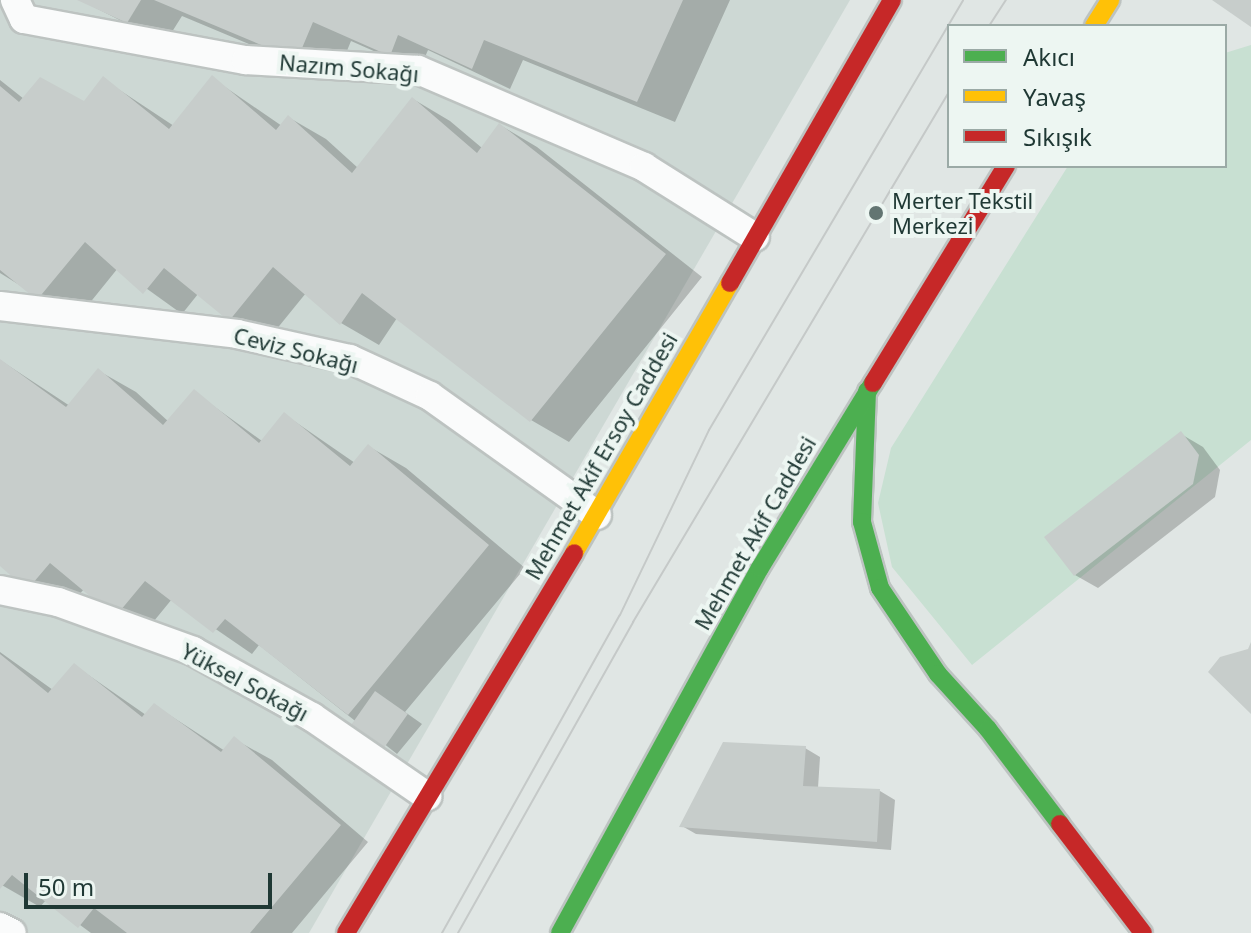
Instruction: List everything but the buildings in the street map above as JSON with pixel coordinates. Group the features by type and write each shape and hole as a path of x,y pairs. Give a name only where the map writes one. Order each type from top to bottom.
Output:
{"main road":[{"name":"Mehmet Akif Ersoy Caddesi","path":"346,933 597,515 892,0"},
{"path":"1095,24 1110,0"},
{"name":"Mehmet Akif Caddesi","path":"560,933 760,568 1005,168"},
{"path":"867,389 862,522 880,588 938,674 988,729 1143,933"}],"street":[{"name":"Nazım Sokağı","path":"15,0 24,19 246,60 418,70 644,167 755,237"},
{"name":"Ceviz Sokağı","path":"0,306 237,334 350,359 430,396 597,515"},
{"name":"Yüksel Sokağı","path":"0,590 58,602 193,651 312,717 427,796"},
{"path":"0,927 12,933"}],"shaded area":[{"path":"0,0 850,0 309,933 0,933"}],"green space":[{"path":"1251,45 1251,440 972,665 892,567 878,503 891,448 1067,168 1227,168 1227,52"}],"tram line":[{"path":"949,24 963,0"},
{"path":"990,24 1006,0"},
{"path":"442,933 620,615 709,430 947,27"},
{"path":"458,933 633,622 947,95"}],"traffic: fast":[{"path":"560,933 760,568 873,383"},
{"path":"867,391 862,522 880,588 938,674 988,729 1060,824"}],"traffic: slow":[{"path":"1095,24 1110,0"},
{"path":"574,553 730,283"}],"traffic: jam":[{"path":"730,283 892,0"},
{"path":"873,383 1005,168"},
{"path":"346,933 574,553"},
{"path":"1060,824 1143,933"}],"place":[{"name":"Merter Tekstil Merkezi","path":"876,213"}]}
